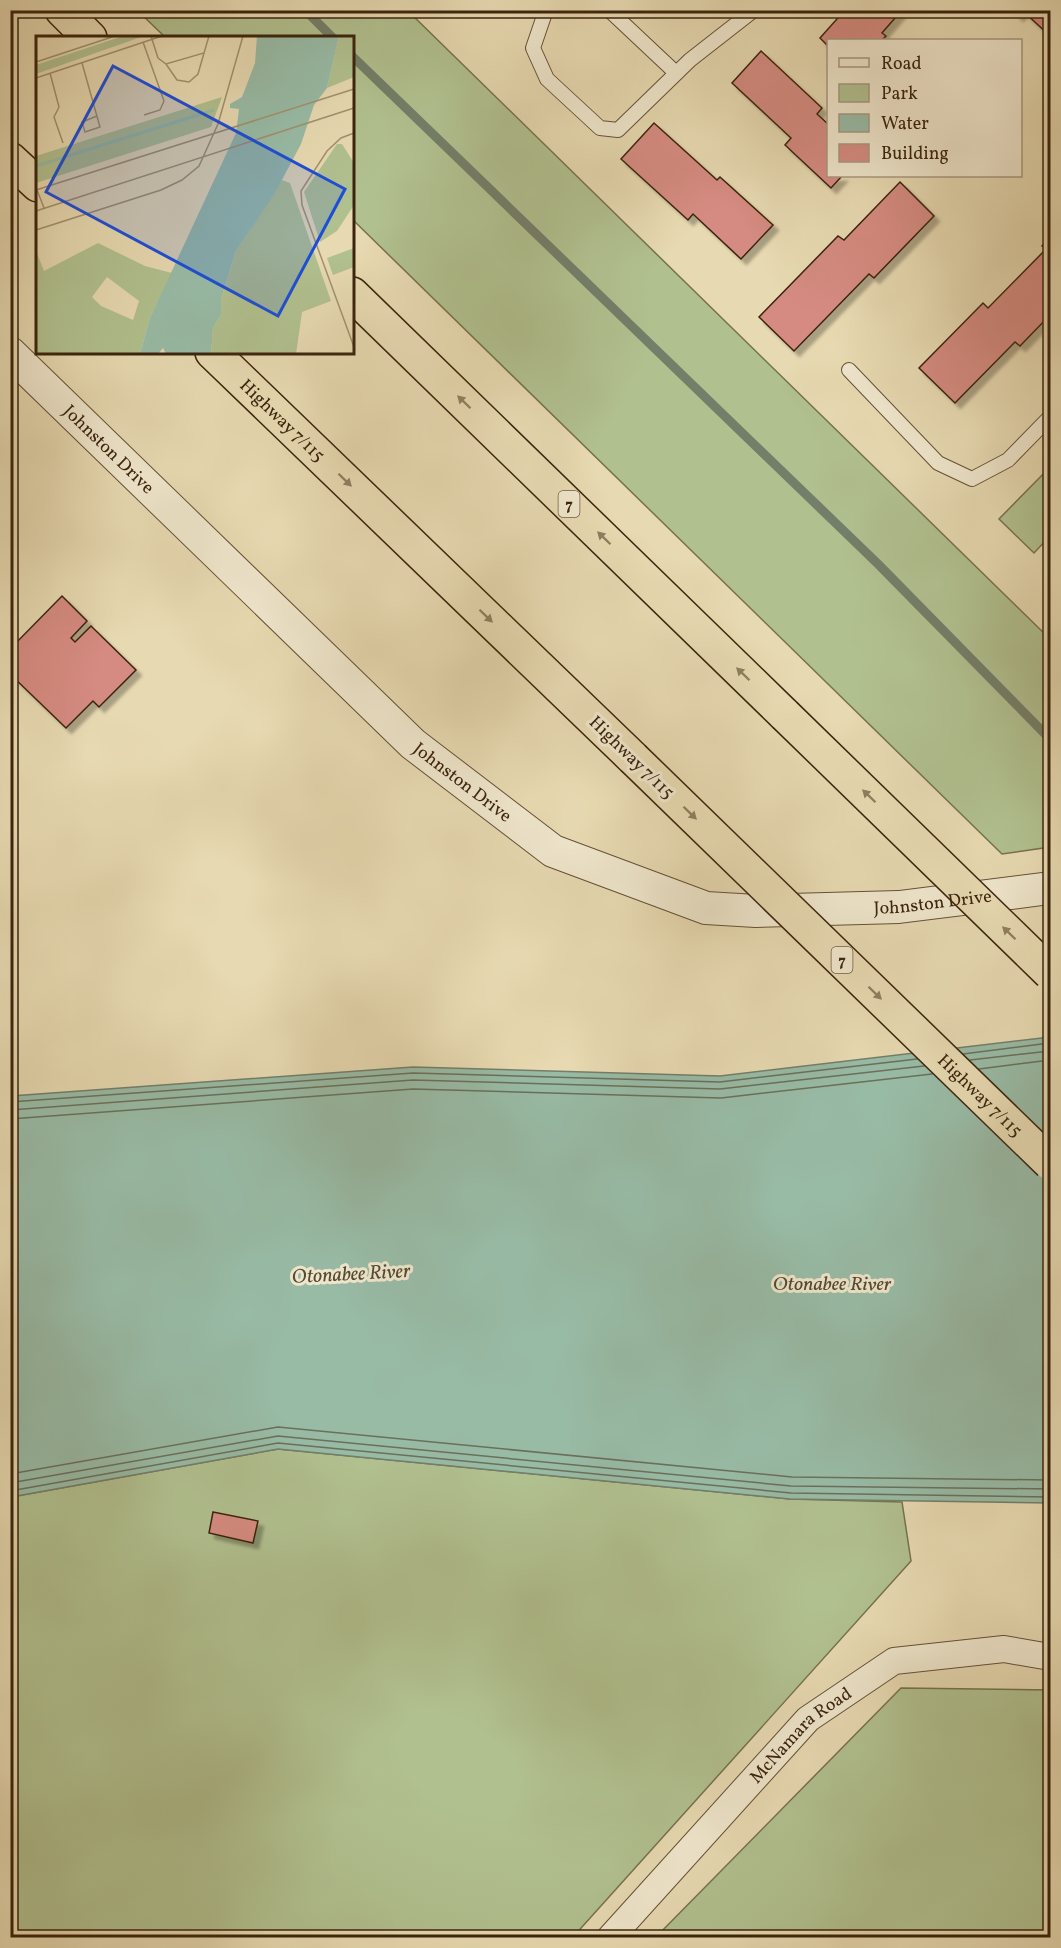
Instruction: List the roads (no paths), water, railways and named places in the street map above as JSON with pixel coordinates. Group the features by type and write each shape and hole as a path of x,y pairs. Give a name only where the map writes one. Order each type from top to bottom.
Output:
{"highway":[{"path":"62,10 88,36"},
{"path":"10,159 36,183"},
{"name":"7","path":"354,296 1050,973"},
{"name":"Highway 7/115","path":"214,354 1050,1163"}],"street":[{"name":"Johnston Drive","path":"10,353 413,744 553,851 706,908 756,911 899,907 1050,888"},
{"name":"McNamara Road","path":"610,1938 808,1719 894,1661 1004,1649 1050,1657"}],"lane":[{"path":"546,10 533,48 547,79 600,128 618,130 690,60 754,10"},
{"path":"609,10 676,73"},
{"path":"849,370 938,463 972,479 1008,460 1050,417"}],"water":[{"name":"Otonabee River","path":"1050,1037 1050,1503 790,1499 278,1449 11,1497 11,1096 413,1067 720,1076"}],"waterway":[{"path":"305,10 331,36"},
{"path":"354,58 878,564 1050,739"}]}
